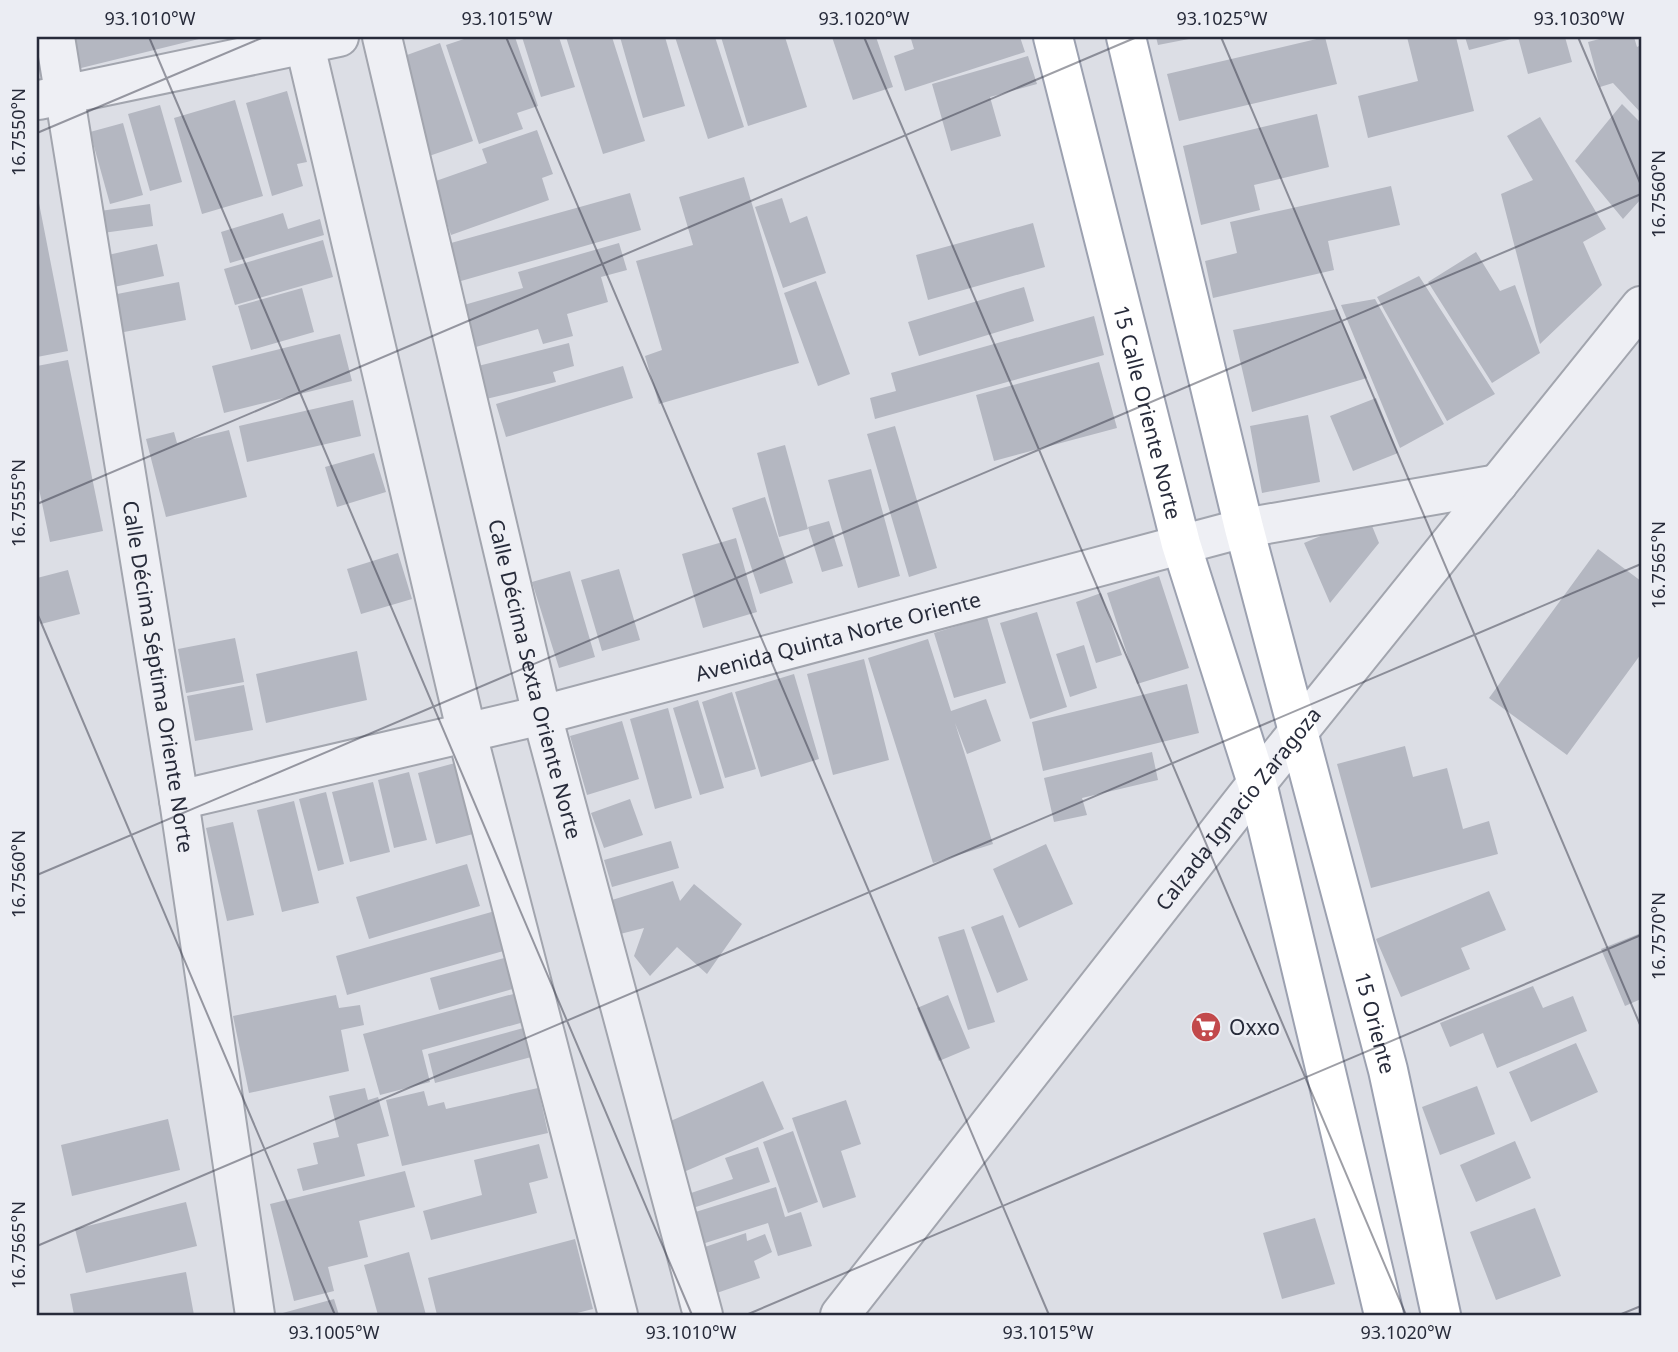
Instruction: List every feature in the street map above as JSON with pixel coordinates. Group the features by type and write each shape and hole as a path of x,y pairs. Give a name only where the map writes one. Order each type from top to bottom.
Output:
{"main road":[{"name":"15 Calle Oriente Norte","path":"1053,37 1181,544 1257,783"},
{"path":"1126,37 1244,528 1298,734"},
{"name":"15 Oriente","path":"1298,734 1388,1069 1441,1315"},
{"path":"1257,783 1384,1315"}],"street":[{"name":"Calle Décima Séptima Oriente Norte","path":"55,37 50,97 179,800 255,1315"},
{"name":"Calle Décima Sexta Oriente Norte","path":"382,37 542,715 703,1315"},
{"path":"50,97 315,40 467,734 618,1315"},
{"name":"Calzada Ignacio Zaragoza","path":"841,1315 1257,783 1641,306"},
{"name":"Avenida Quinta Norte Oriente","path":"179,800 542,715 1244,528 1498,484"}],"building":[{"path":"69,37 203,37 203,38 77,69"},
{"path":"470,37 515,37 538,106 517,113 523,129 479,144 446,45"},
{"path":"522,37 559,37 575,87 541,97"},
{"path":"566,37 612,37 645,141 603,154"},
{"path":"620,37 665,37 685,106 643,118"},
{"path":"675,37 715,37 744,127 708,139"},
{"path":"721,37 785,37 807,107 748,126"},
{"path":"832,37 876,37 893,87 853,100"},
{"path":"1020,37 1025,52 905,91 894,56 914,49 911,39"},
{"path":"1156,37 1194,37 1194,38 1158,45"},
{"path":"1325,37 1337,84 1179,121 1167,74"},
{"path":"1407,37 1456,37 1474,111 1368,138 1358,96 1418,81"},
{"path":"1465,37 1515,37 1515,38 1469,50"},
{"path":"1518,37 1565,37 1572,62 1528,74"},
{"path":"1607,37 1634,37 1637,47 1641,45 1641,113 1613,83 1600,87 1588,42"},
{"path":"440,43 473,141 429,156 396,59"},
{"path":"1028,56 1037,84 990,97 1001,136 951,151 932,84"},
{"path":"287,91 307,162 297,164 303,186 272,196 246,103"},
{"path":"235,100 263,196 202,214 174,118"},
{"path":"1622,104 1641,123 1641,199 1623,219 1575,161"},
{"path":"160,105 182,182 150,191 128,114"},
{"path":"1317,114 1329,167 1254,185 1260,210 1201,225 1183,146"},
{"path":"1540,117 1606,229 1583,242 1602,285 1540,344 1501,194 1533,180 1507,136"},
{"path":"123,123 143,195 110,204 90,132"},
{"path":"537,130 553,174 542,178 549,200 451,235 433,182 487,163 482,149"},
{"path":"744,177 799,363 659,404 645,356 662,350 636,261 693,245 679,197"},
{"path":"1391,186 1400,225 1328,241 1334,270 1213,298 1205,261 1237,253 1230,222"},
{"path":"37,193 68,351 37,357"},
{"path":"630,193 641,230 461,281 451,243"},
{"path":"782,198 790,223 807,216 826,273 783,288 755,207"},
{"path":"150,204 153,226 103,233 100,211"},
{"path":"283,213 288,229 320,219 324,235 230,263 221,232"},
{"path":"1033,223 1045,267 928,300 916,255"},
{"path":"323,240 333,277 235,305 224,269"},
{"path":"619,243 627,270 601,277 608,302 567,314 573,336 543,344 538,329 469,349 457,307 523,288 518,272"},
{"path":"157,244 164,276 114,287 108,255"},
{"path":"1476,252 1500,291 1515,285 1540,353 1492,383 1428,282"},
{"path":"1419,276 1495,394 1447,421 1377,297"},
{"path":"816,281 850,374 818,386 784,293"},
{"path":"179,282 186,320 119,333 112,295"},
{"path":"1024,287 1034,321 919,356 908,322"},
{"path":"302,288 314,332 251,350 238,306"},
{"path":"1375,299 1444,424 1400,448 1341,305"},
{"path":"1337,309 1367,378 1252,412 1233,330"},
{"path":"1094,316 1104,355 875,419 870,398 896,391 891,373"},
{"path":"340,334 352,381 224,413 212,366"},
{"path":"569,343 574,366 553,372 556,382 482,400 474,367"},
{"path":"68,360 103,531 50,542 37,479 37,366"},
{"path":"1099,362 1117,428 994,461 976,395"},
{"path":"623,366 633,398 506,437 496,404"},
{"path":"1376,398 1398,453 1353,471 1330,416"},
{"path":"353,400 361,436 247,462 239,426"},
{"path":"1308,415 1320,482 1262,493 1250,426"},
{"path":"895,426 937,568 909,577 867,434"},
{"path":"229,430 247,497 166,517 146,439 174,432 177,443"},
{"path":"785,445 808,529 779,537 757,453"},
{"path":"374,453 386,492 337,507 325,467"},
{"path":"871,469 900,576 858,588 828,480"},
{"path":"765,497 793,583 760,594 732,508"},
{"path":"1368,516 1379,543 1330,603 1304,543"},
{"path":"829,521 843,566 822,572 808,527"},
{"path":"736,538 757,612 703,628 682,554"},
{"path":"1598,549 1641,581 1641,654 1567,755 1489,698"},
{"path":"398,553 412,599 361,614 347,569"},
{"path":"619,569 640,640 602,651 581,580"},
{"path":"68,570 80,614 41,624 37,606 37,578"},
{"path":"570,571 595,657 559,668 532,582"},
{"path":"1159,576 1189,668 1137,684 1107,593"},
{"path":"1101,593 1122,655 1096,663 1076,602"},
{"path":"1037,612 1067,707 1030,719 1000,623"},
{"path":"987,617 1006,683 954,698 934,633"},
{"path":"235,638 244,682 186,693 178,649"},
{"path":"928,639 951,711 986,699 1001,741 967,754 955,723 993,844 933,863 868,658"},
{"path":"1084,645 1097,688 1070,697 1056,654"},
{"path":"357,651 367,700 266,723 256,674"},
{"path":"864,659 889,760 833,775 807,674"},
{"path":"794,674 819,759 761,777 735,692"},
{"path":"1187,684 1199,733 1043,771 1032,722"},
{"path":"244,685 253,730 195,741 187,696"},
{"path":"732,692 756,769 725,778 702,702"},
{"path":"698,700 724,788 700,795 673,708"},
{"path":"668,708 692,798 655,809 630,719"},
{"path":"622,721 639,779 587,795 570,736"},
{"path":"1405,746 1413,777 1447,768 1463,829 1489,821 1498,854 1371,888 1337,764"},
{"path":"1152,752 1158,780 1082,798 1087,815 1054,822 1044,778"},
{"path":"455,763 473,834 436,844 418,773"},
{"path":"409,772 427,840 394,848 378,780"},
{"path":"373,782 390,852 350,862 332,792"},
{"path":"326,792 344,864 318,871 299,799"},
{"path":"630,799 643,835 604,848 591,813"},
{"path":"294,801 319,903 282,912 257,810"},
{"path":"233,822 254,915 227,921 206,828"},
{"path":"671,841 679,868 612,887 604,860"},
{"path":"1046,844 1073,904 1019,928 993,869"},
{"path":"467,864 480,906 369,939 356,897"},
{"path":"673,881 680,901 694,884 742,924 707,974 677,947 650,976 634,956 644,928 620,934 612,900"},
{"path":"1489,891 1506,930 1461,948 1470,969 1401,997 1376,939"},
{"path":"495,911 507,950 347,995 336,956"},
{"path":"1003,915 1028,980 997,993 971,927"},
{"path":"964,929 995,1022 968,1030 938,937"},
{"path":"1641,933 1641,999 1625,1006 1601,949"},
{"path":"508,957 516,988 439,1010 430,978"},
{"path":"1533,986 1543,1008 1573,996 1587,1031 1497,1068 1483,1033 1450,1047 1440,1023"},
{"path":"517,993 524,1022 422,1050 430,1082 380,1095 363,1034"},
{"path":"336,995 339,1008 360,1005 364,1025 341,1030 349,1071 249,1093 233,1016"},
{"path":"948,995 970,1048 939,1061 917,1008"},
{"path":"527,1027 535,1056 435,1083 428,1054"},
{"path":"1576,1043 1598,1092 1531,1122 1509,1072"},
{"path":"763,1081 784,1129 679,1174 659,1126"},
{"path":"1477,1086 1495,1134 1440,1155 1422,1107"},
{"path":"365,1088 368,1100 378,1097 389,1136 357,1144 365,1176 303,1191 297,1169 318,1164 313,1143 339,1137 329,1096"},
{"path":"538,1088 548,1133 402,1166 386,1100 424,1091 428,1106 444,1102 446,1109"},
{"path":"846,1100 861,1144 841,1151 856,1197 823,1208 792,1118"},
{"path":"168,1119 180,1170 72,1196 61,1145"},
{"path":"793,1131 818,1202 788,1213 763,1142"},
{"path":"1515,1141 1531,1178 1476,1202 1460,1165"},
{"path":"539,1144 548,1178 529,1183 537,1213 431,1240 423,1211 482,1195 474,1160"},
{"path":"758,1147 770,1182 690,1209 685,1195 733,1179 725,1158"},
{"path":"405,1171 415,1207 359,1221 368,1257 328,1267 334,1291 294,1301 270,1204"},
{"path":"776,1187 785,1217 801,1212 812,1246 778,1256 768,1223 699,1245 689,1214"},
{"path":"186,1202 197,1246 86,1273 75,1229"},
{"path":"1535,1208 1561,1276 1496,1300 1470,1232"},
{"path":"1315,1218 1335,1284 1282,1299 1263,1233"},
{"path":"746,1233 747,1241 765,1234 772,1252 754,1261 760,1278 711,1295 696,1250"},
{"path":"575,1239 593,1309 569,1315 437,1315 428,1278"},
{"path":"409,1252 426,1315 378,1315 364,1265"},
{"path":"186,1272 194,1315 74,1315 70,1294"},
{"path":"334,1299 339,1315 279,1314"}],"place":[{"name":"Oxxo","path":"1206,1027"}]}
